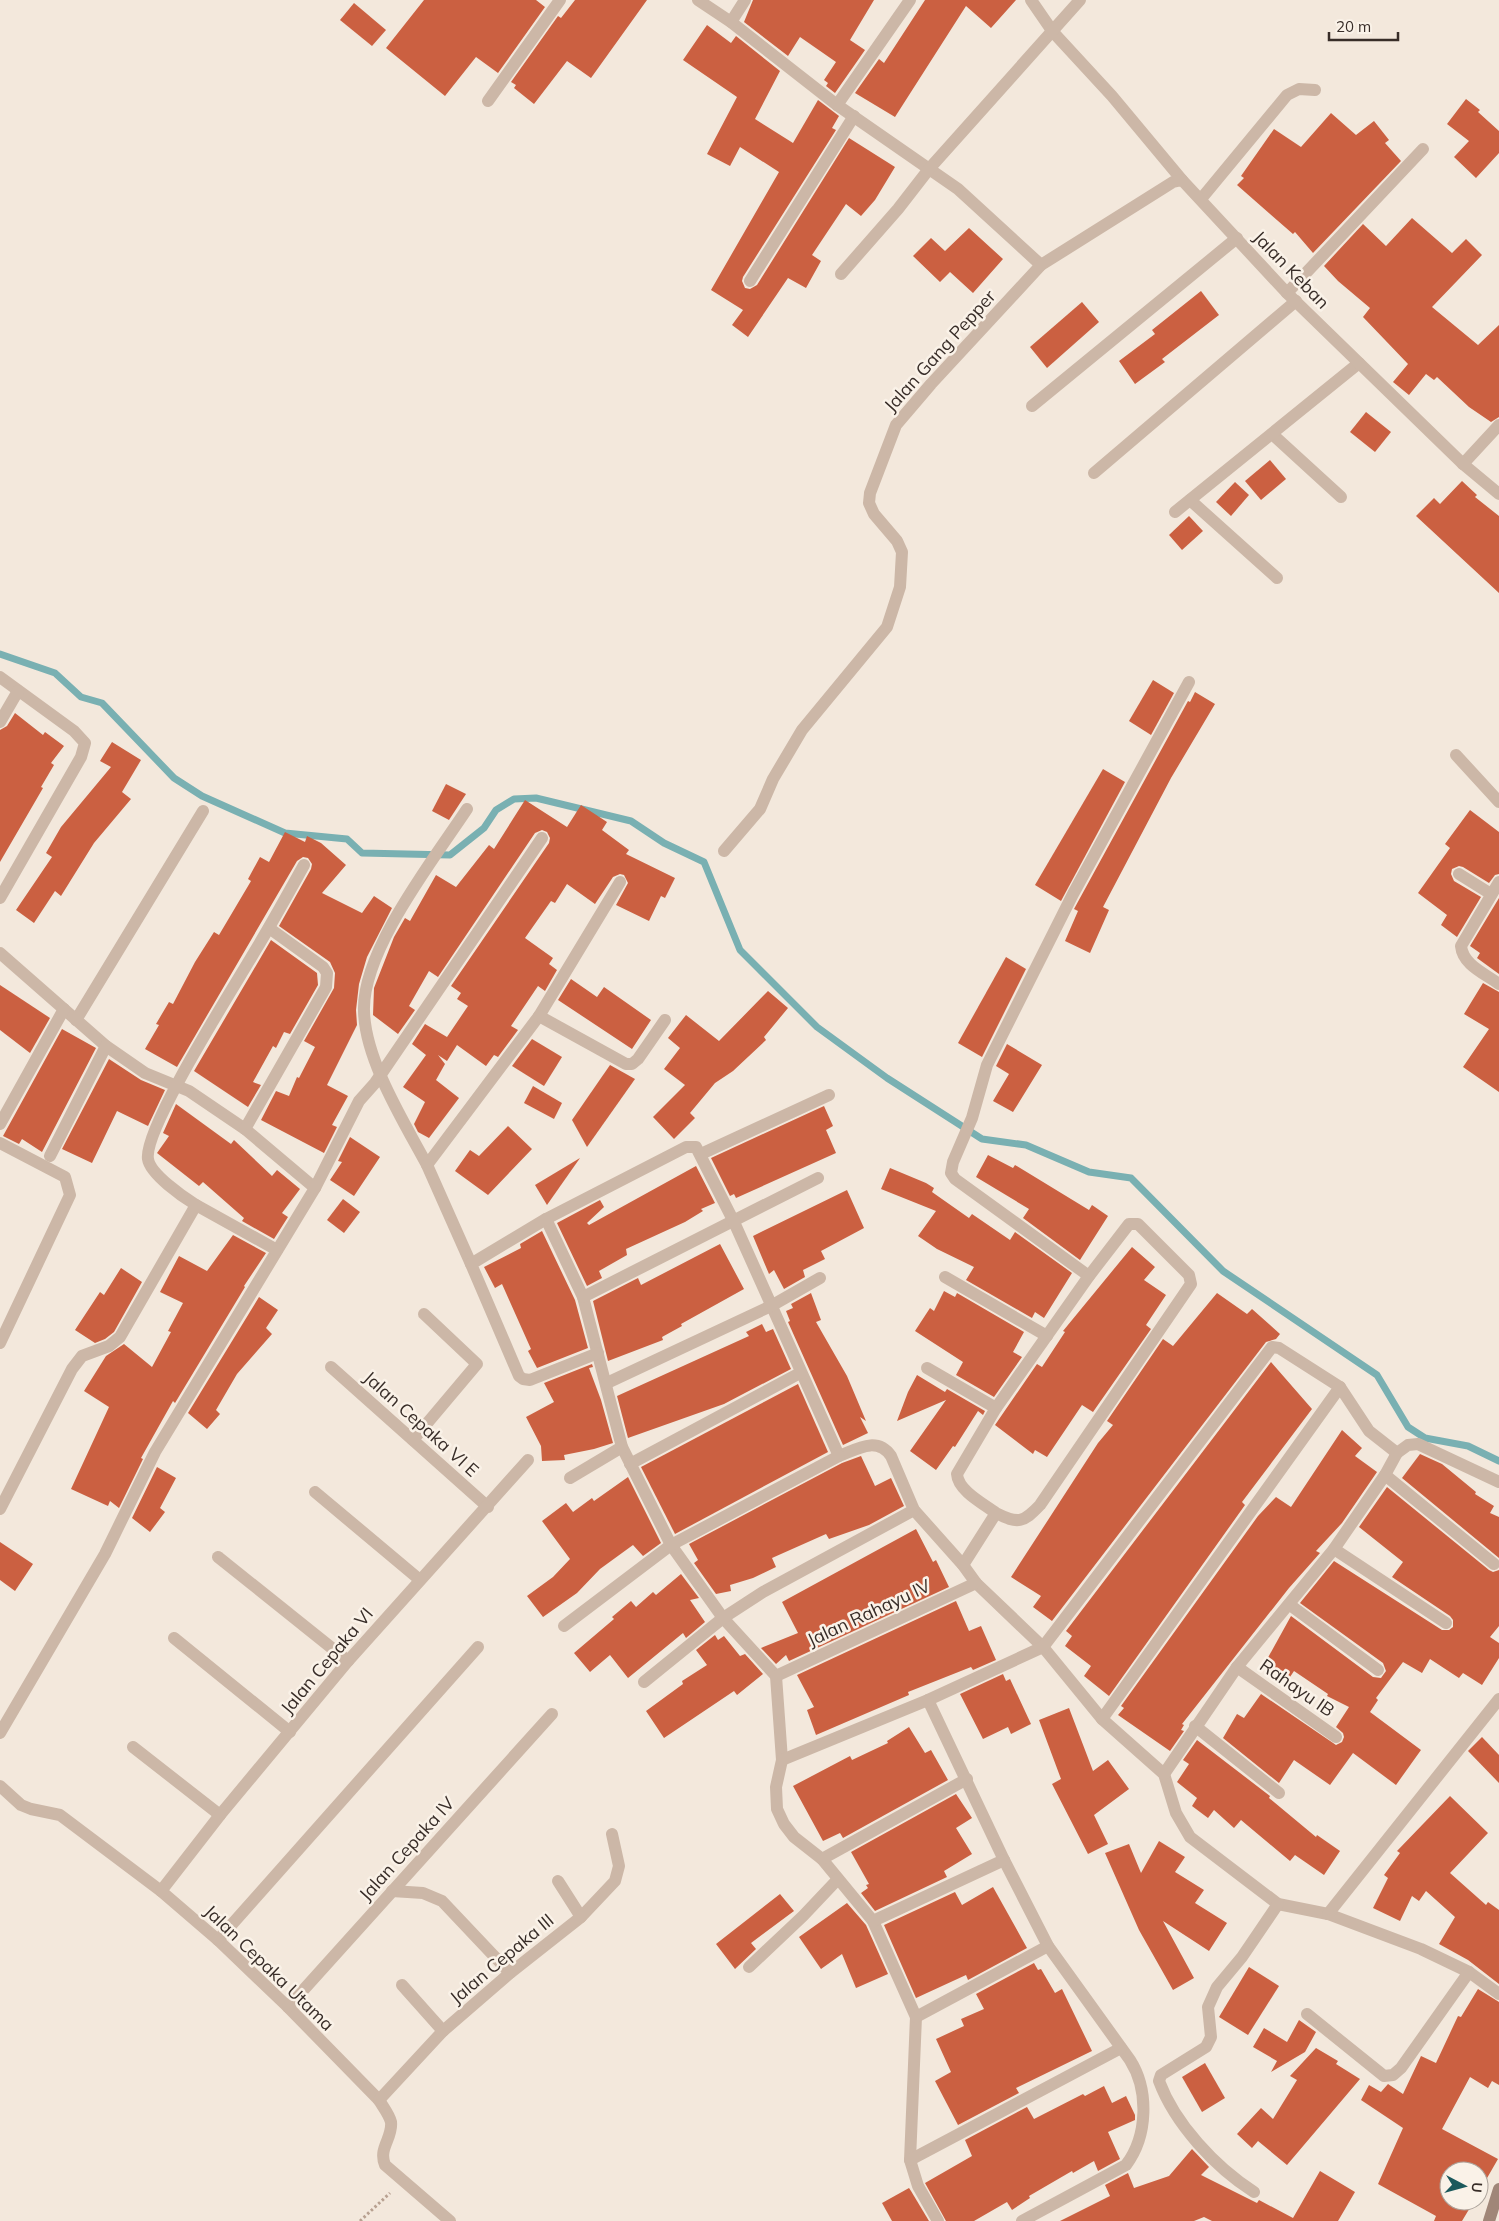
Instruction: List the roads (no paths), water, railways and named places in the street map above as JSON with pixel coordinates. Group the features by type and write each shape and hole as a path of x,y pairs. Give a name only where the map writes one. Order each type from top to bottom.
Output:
{"street":[{"path":"488,101 560,0"},
{"path":"698,0 731,22 837,105 958,189 1041,265 1173,182 1182,180"},
{"path":"731,22 745,0"},
{"path":"837,105 910,0"},
{"name":"Jalan Keban","path":"1031,0 1053,32 1112,96 1182,180 1202,199 1291,297 1463,464 1499,494"},
{"path":"841,274 898,209 929,169 1080,0"},
{"path":"1202,199 1287,95 1298,89 1315,90"},
{"path":"750,281 854,116"},
{"path":"1094,473 1291,297 1423,148"},
{"path":"1032,406 1236,238"},
{"name":"Jalan Gang Pepper","path":"724,850 760,808 773,779 802,730 887,627 900,587 902,552 897,541 874,514 869,504 870,493 896,425 1041,265"},
{"path":"1175,512 1359,364"},
{"path":"1463,464 1499,425"},
{"path":"1272,434 1341,497"},
{"path":"1190,500 1278,578"},
{"path":"0,677 74,731 82,738 84,750 0,898"},
{"path":"1089,1276 955,1179 951,1173 953,1162 972,1118 987,1065 1073,894 1189,682"},
{"path":"0,722 18,690"},
{"path":"1456,755 1485,789 1499,802"},
{"path":"467,809 406,902 373,967 366,991 364,1011 377,1079 427,1165 519,1376 523,1380 530,1380 598,1353"},
{"path":"76,1020 203,811"},
{"path":"0,1733 105,1554 155,1452 315,1188 359,1101 377,1079 542,838"},
{"path":"277,1250 183,1198 150,1168 148,1159 150,1146 176,1086 304,865"},
{"path":"1459,874 1491,894"},
{"path":"427,1165 539,1016 620,882"},
{"path":"1499,882 1461,946 1466,962 1499,984"},
{"path":"245,1129 326,987 327,973 323,968 269,928"},
{"path":"0,953 106,1046 145,1074 189,1092 245,1129 315,1188"},
{"path":"0,1124 64,1009"},
{"path":"539,1016 626,1064 632,1064 638,1059 664,1020"},
{"path":"50,1156 106,1046"},
{"path":"701,1154 829,1095"},
{"path":"0,1143 65,1177 70,1195 0,1343"},
{"path":"471,1264 546,1219 686,1147 696,1147 734,1222 800,1374 839,1456"},
{"path":"583,1297 818,1178"},
{"path":"0,1509 72,1370 82,1356 109,1346 120,1337 196,1206"},
{"path":"546,1219 583,1297 607,1383 622,1447 630,1464 671,1545 723,1618 776,1676 782,1760 776,1787 777,1809 784,1824 794,1837 822,1859 873,1921 916,2016 910,2160 918,2186 938,2221"},
{"path":"1129,1224 1140,1225 1189,1275 1191,1284 1040,1505 1029,1516 1018,1521 1012,1521 996,1514 958,1481 958,1474 996,1408 1047,1336 1089,1276 1129,1224"},
{"path":"945,1276 1047,1336"},
{"path":"607,1383 771,1306 820,1278"},
{"path":"413,1440 477,1364 424,1314"},
{"path":"782,1760 928,1700 1043,1646 1270,1348 1277,1347 1340,1388 1369,1431 1397,1453"},
{"name":"Jalan Cepaka VI E","path":"331,1367 488,1507"},
{"path":"926,1368 996,1408"},
{"path":"630,1464 800,1374"},
{"path":"1102,1719 1340,1388"},
{"path":"564,1626 671,1545 839,1456 866,1445 875,1444 886,1449 891,1456 914,1510 963,1564 976,1583 1043,1646 1102,1719 1164,1774 1176,1813 1190,1837 1278,1904 1328,1914 1421,1950 1469,1972 1499,1994"},
{"path":"1164,1774 1237,1667 1290,1605 1334,1549 1385,1475 1397,1453 1408,1445 1418,1444 1499,1482"},
{"path":"570,1478 622,1447"},
{"name":"Jalan Cepaka VI","path":"161,1891 220,1815 348,1660 488,1507 528,1460"},
{"path":"1385,1475 1494,1564"},
{"path":"315,1492 420,1580"},
{"path":"644,1682 723,1618 764,1592 914,1510"},
{"path":"963,1564 996,1514"},
{"path":"1334,1549 1446,1622"},
{"path":"218,1557 348,1660"},
{"name":"Jalan Rahayu IV","path":"776,1676 976,1583"},
{"path":"1290,1605 1378,1670"},
{"path":"174,1638 290,1732"},
{"path":"218,1940 478,1647"},
{"name":"Rahayu IB","path":"1237,1667 1336,1737"},
{"path":"1328,1914 1499,1699"},
{"path":"928,1700 1004,1860 1048,1946 1101,2016 1138,2073 1142,2092 1143,2112 1139,2140 1134,2155 1126,2164 1022,2221"},
{"name":"Jalan Cepaka IV","path":"288,2007 552,1714"},
{"path":"1196,1726 1279,1793"},
{"path":"133,1747 220,1815"},
{"path":"822,1859 967,1779"},
{"name":"Jalan Cepaka Utama","path":"0,1786 31,1810 60,1815 161,1891 218,1940 288,2007 379,2100 391,2123 382,2157 385,2165 450,2221"},
{"name":"Jalan Cepaka III","path":"379,2100 443,2031 510,1973 581,1917 615,1881 618,1875 618,1854 612,1834"},
{"path":"873,1921 1004,1860"},
{"path":"749,1966 803,1916 838,1879"},
{"path":"558,1881 581,1917"},
{"path":"392,1891 422,1893 442,1901 510,1973"},
{"path":"1254,2192 1236,2181 1183,2124 1159,2078 1206,2047 1211,2037 1208,2007 1218,1987 1242,1957 1278,1904"},
{"path":"916,2016 1048,1946"},
{"path":"1307,2014 1384,2076 1393,2075 1401,2068 1469,1972"},
{"path":"402,1986 443,2031"},
{"path":"910,2160 1121,2048"},
{"path":"1489,2221 1499,2189"}],"waterway":[{"path":"0,654 55,673 81,697 102,703 174,778 202,796 285,833 347,839 362,853 450,855 484,828 496,810 514,799 536,798 631,821 664,843 704,862 740,950 817,1027 887,1078 982,1139 1026,1145 1089,1172 1131,1178 1223,1271 1377,1375 1408,1427 1425,1438 1468,1446 1499,1461"}]}
